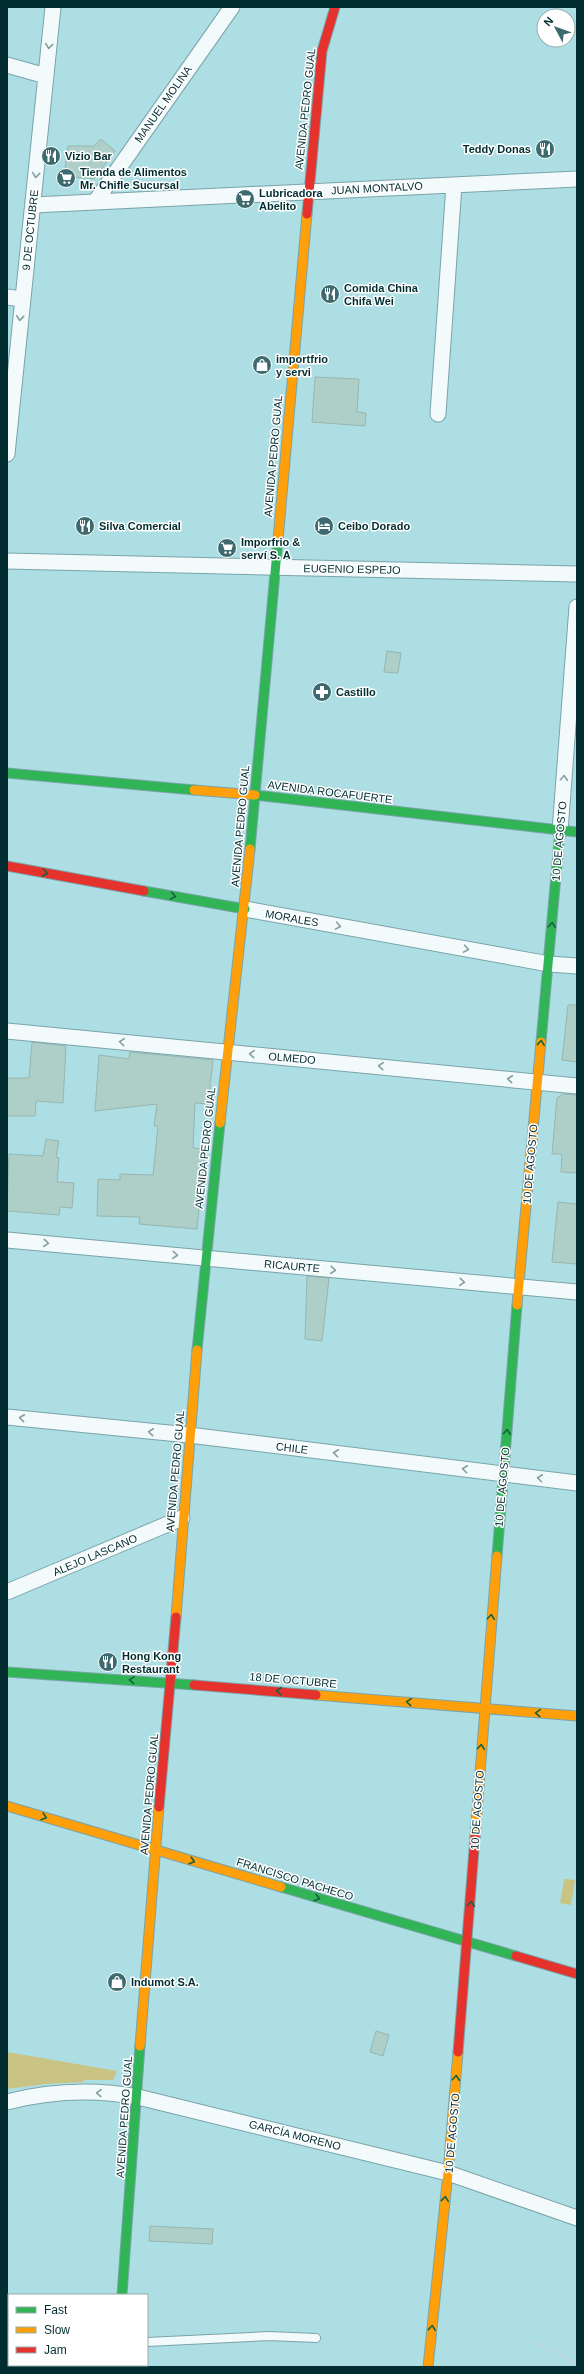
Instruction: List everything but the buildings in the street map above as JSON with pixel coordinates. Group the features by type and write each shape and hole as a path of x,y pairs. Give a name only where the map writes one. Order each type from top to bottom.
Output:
{"main road":[{"name":"AVENIDA PEDRO GUAL","path":"122,2294 138,2097 155,1850 171,1683 182,1518 227,1052 245,909 319,74 322,51 335,7"},
{"name":"AVENIDA ROCAFUERTE","path":"7,773 255,795 577,832"},
{"name":"10 DE AGOSTO","path":"428,2367 448,2173 468,1943 484,1708 519,1287 560,831"},
{"name":"MORALES","path":"7,866 245,909"},
{"name":"18 DE OCTUBRE","path":"7,1672 171,1683 577,1716"},
{"name":"FRANCISCO PACHECO","path":"7,1806 577,1974"}],"street":[{"name":"9 DE OCTUBRE","path":"7,454 22,299 54,7"},
{"name":"MANUEL MOLINA","path":"94,202 232,7"},
{"path":"7,65 46,76"},
{"name":"JUAN MONTALVO","path":"33,205 577,179"},
{"path":"438,414 454,185"},
{"path":"7,297 22,299"},
{"name":"EUGENIO ESPEJO","path":"7,561 577,574"},
{"name":"10 DE AGOSTO","path":"560,831 577,607"},
{"name":"MORALES","path":"245,909 549,964 577,966"},
{"name":"OLMEDO","path":"7,1031 577,1086"},
{"name":"RICAURTE","path":"7,1240 577,1292"},
{"name":"CHILE","path":"7,1417 190,1436 577,1483"},
{"name":"ALEJO LASCANO","path":"7,1592 182,1518"},
{"name":"GARCÍA MORENO","path":"7,2102 65,2092 112,2093 138,2097 448,2173 577,2218"}],"lane":[{"path":"148,2342 269,2336 316,2338"}],"path":[{"path":"535,2342 577,2363"}],"shaded area":[{"path":"564,1879 575,1880 571,1905 560,1903"},
{"path":"7,2052 117,2071 113,2080 83,2080 84,2082 46,2084 7,2089"}],"traffic: fast":[{"path":"250,849 278,540"},
{"path":"7,773 194,790"},
{"path":"255,795 577,832"},
{"path":"541,1042 560,831"},
{"path":"144,891 245,909"},
{"path":"197,1350 220,1123"},
{"path":"497,1556 517,1305"},
{"path":"7,1672 194,1685"},
{"path":"281,1887 516,1956"},
{"path":"122,2294 140,2046"}],"traffic: slow":[{"path":"278,540 307,214"},
{"path":"194,790 255,795"},
{"path":"220,1123 250,849"},
{"path":"517,1305 541,1042"},
{"path":"176,1617 197,1350"},
{"path":"475,1837 497,1556"},
{"path":"316,1695 577,1716"},
{"path":"7,1806 281,1887"},
{"path":"140,2046 159,1807"},
{"path":"428,2367 448,2173 458,2052"}],"traffic: jam":[{"path":"307,214 322,51 335,7"},
{"path":"7,866 144,891"},
{"path":"159,1807 176,1617"},
{"path":"194,1685 316,1695"},
{"path":"458,2052 475,1837"},
{"path":"516,1956 577,1974"}],"place":[{"name":"Teddy Donas","path":"545,149"},
{"name":"Vizio Bar","path":"51,156"},
{"name":"Tienda de Alimentos Mr. Chifle Sucursal","path":"66,178"},
{"name":"Lubricadora Abelito","path":"245,199"},
{"name":"Comida China Chifa Wei","path":"330,294"},
{"name":"importfrio y servi","path":"262,365"},
{"name":"Silva Comercial","path":"85,526"},
{"name":"Ceibo Dorado","path":"324,526"},
{"name":"Imporfrio & serví S. A","path":"227,548"},
{"name":"Castillo","path":"322,692"},
{"name":"Hong Kong Restaurant","path":"108,1662"},
{"name":"Indumot S.A.","path":"117,1982"}]}
